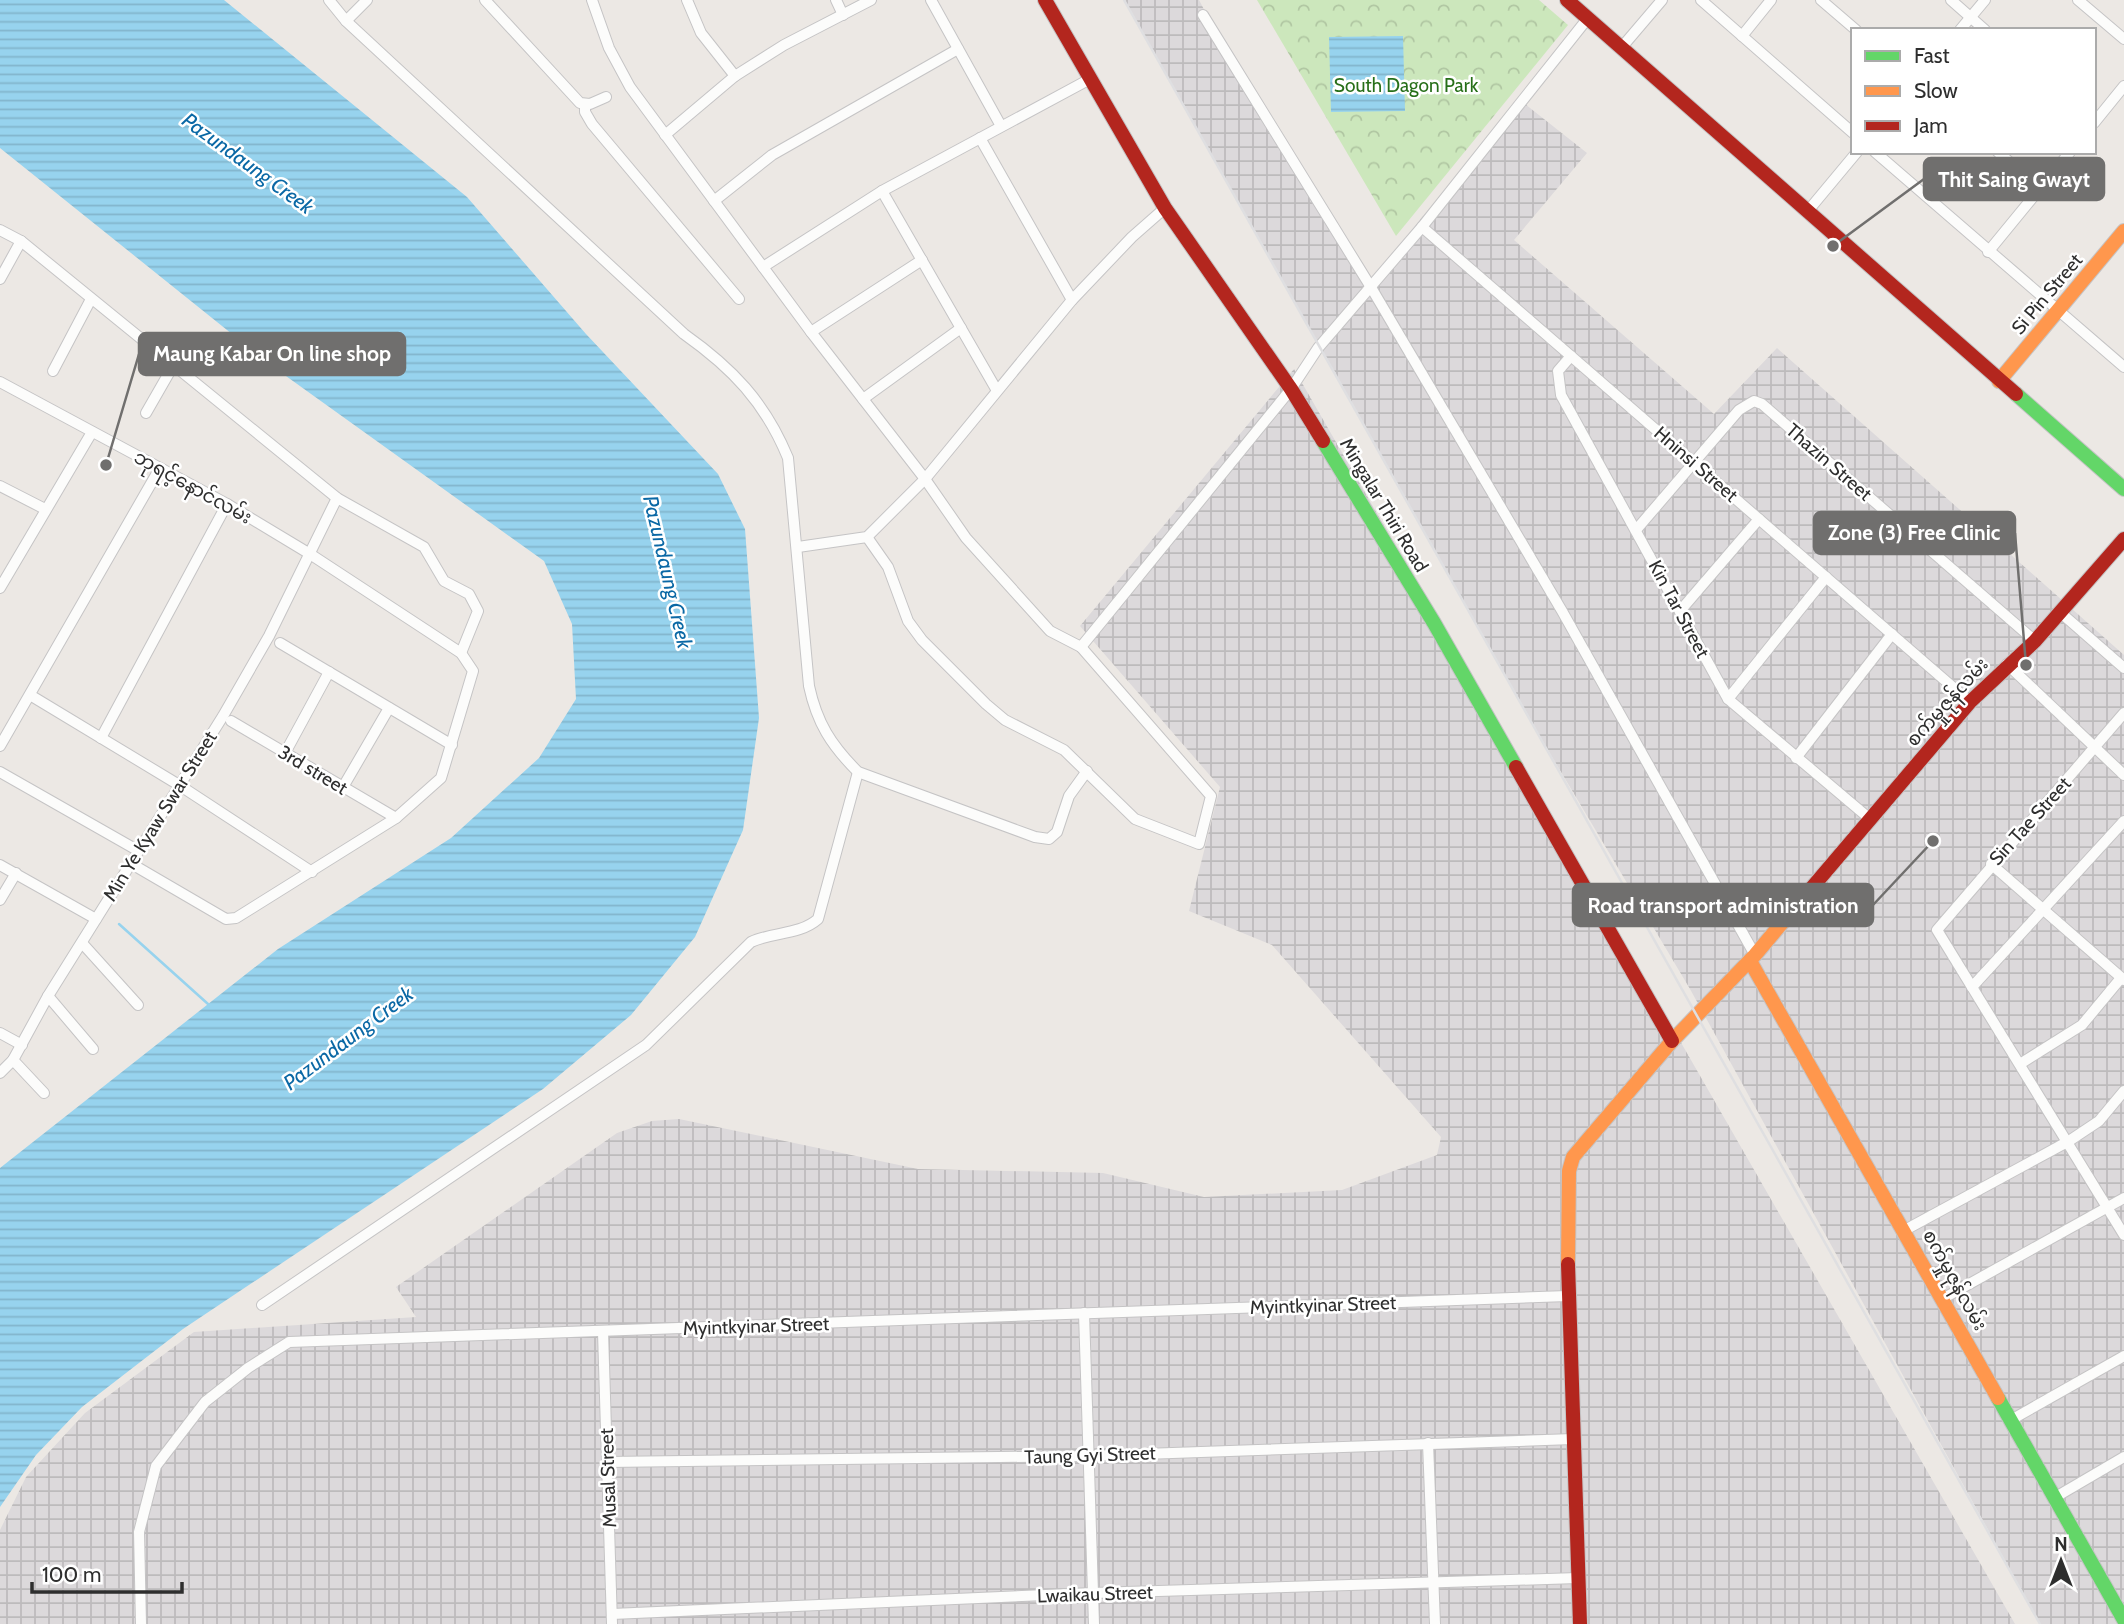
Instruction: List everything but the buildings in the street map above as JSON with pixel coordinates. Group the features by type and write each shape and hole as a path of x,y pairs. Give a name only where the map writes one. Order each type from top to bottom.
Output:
{"street":[{"path":"329,0 346,21 684,334 720,359 743,382 778,436 788,458 809,686 815,714 826,736 858,772 1035,837 1049,839 1057,832 1069,796 1087,771"},
{"path":"346,21 367,0"},
{"path":"485,0 585,104 587,117 739,299"},
{"path":"592,0 609,48 630,87 811,332 925,479 965,538 1050,631 1081,647 1211,796 1199,844 1135,819 1064,750 1005,720 922,640 908,621 888,567 867,537"},
{"path":"687,0 701,33 735,76"},
{"path":"836,0 844,15"},
{"path":"664,135 735,76 784,45 871,0"},
{"path":"931,0 1001,127"},
{"name":"Mingalar Thiri Road","path":"1045,0 1165,208 1291,389 1434,623 1672,1041"},
{"path":"1567,0 2124,489"},
{"path":"1622,47 1662,0"},
{"path":"1701,0 1851,131"},
{"path":"1742,36 1771,0"},
{"path":"1821,0 1854,28"},
{"path":"1951,0 1983,28"},
{"path":"1962,28 1985,0"},
{"path":"2078,0 2124,39"},
{"path":"1203,15 1371,289 1562,611 1752,958"},
{"path":"1081,647 1291,389 1318,348 1423,227 1588,18"},
{"path":"713,201 772,155 958,49"},
{"path":"763,267 882,191 1090,79"},
{"path":"2096,120 2124,86"},
{"path":"585,104 606,97"},
{"path":"980,138 1072,300"},
{"path":"1807,212 1855,154"},
{"path":"1877,154 2057,312 2124,367"},
{"path":"2000,154 2040,189"},
{"path":"1988,251 2068,154"},
{"path":"882,191 996,389"},
{"path":"798,547 867,537 925,479 996,389 1072,300 1132,237 1165,208"},
{"name":"Hninsi Street","path":"1423,227 1970,702"},
{"path":"0,230 21,241 337,498 424,547 444,582 468,594 478,615 461,653 472,671 441,778 396,818 312,872 231,919 130,863"},
{"name":"Si Pin Street","path":"1999,382 2124,231"},
{"path":"0,279 21,241"},
{"path":"811,332 922,260"},
{"path":"53,371 91,299"},
{"path":"863,399 961,328"},
{"name":"Kin Tar Street","path":"1571,356 1558,371 1561,395 1728,698 1870,819"},
{"path":"146,413 173,366"},
{"name":"ဘုရင့်နောင်လမ်း","path":"0,382 226,504 310,554 461,653"},
{"name":"Thazin Street","path":"1636,530 1739,410 1754,401 1762,404 2035,641"},
{"path":"0,588 92,432"},
{"path":"0,746 160,468"},
{"path":"0,486 45,509"},
{"name":"Min Ye Kyaw Swar Street","path":"0,1073 13,1060 48,996 269,636 337,498"},
{"path":"102,738 226,504"},
{"path":"1680,611 1759,519"},
{"name":"စက်မှုဇုန်လမ်း","path":"1580,1624 1568,1296 1569,1171 1573,1157 1672,1041 1752,958 1970,702 2062,613 2124,539"},
{"path":"1728,698 1826,577"},
{"path":"2062,613 2124,668"},
{"path":"1796,758 1892,634"},
{"path":"280,643 452,745"},
{"path":"2007,664 2124,775"},
{"path":"285,753 329,672"},
{"path":"30,695 179,785 312,872"},
{"path":"343,788 389,708"},
{"name":"Sin Tae Street","path":"1972,987 1937,930 1991,864 2124,713"},
{"name":"3rd street","path":"231,721 396,818"},
{"path":"0,772 137,850"},
{"path":"262,1306 646,1045 751,942 764,936 808,928 818,919 858,772"},
{"path":"2124,821 2120,833 2043,910 1972,987 2109,1207 2124,1236"},
{"path":"1991,864 2122,979 2082,1025 2020,1064"},
{"path":"0,865 96,919"},
{"path":"0,900 16,873"},
{"path":"82,943 138,1005"},
{"name":"စက်မှုဇုန်လမ်း","path":"1752,958 2124,1619"},
{"path":"48,996 93,1049"},
{"path":"0,1033 22,1045"},
{"path":"13,1060 44,1093"},
{"path":"1905,1230 2068,1141 2099,1121 2124,1091"},
{"path":"1944,1298 2124,1198"},
{"name":"Myintkyinar Street","path":"141,1624 139,1532 156,1466 205,1402 289,1342 1568,1296"},
{"path":"1084,1313 1094,1624"},
{"name":"Musal Street","path":"603,1332 612,1619"},
{"path":"2011,1420 2124,1356"},
{"name":"Taung Gyi Street","path":"607,1462 1087,1456 1573,1438"},
{"path":"1429,1443 1435,1624"},
{"path":"2054,1498 2124,1458"},
{"name":"Lwaikau Street","path":"612,1619 1093,1593 1578,1578"}],"shaded area":[{"path":"1124,0 1199,0 1234,66 1371,288 1418,222 1521,101 1587,153 1514,240 1714,414 1777,348 2124,655 2124,1624 2040,1624 1690,989 1545,745"},
{"path":"1294,369 2015,1624 0,1624 0,1530 26,1477 85,1413 194,1332 416,1317 396,1287 617,1133 652,1121 679,1119 918,1169 1103,1173 1204,1197 1342,1190 1437,1155 1441,1137 1272,945 1189,911 1220,787 1080,626"}],"green space":[{"name":"South Dagon Park","path":"1257,0 1539,0 1568,25 1396,236"}],"water":[{"name":"Pazundaung Creek","path":"0,0 224,0 467,197 586,334 718,474 745,529 759,718 743,830 695,937 631,1015 543,1089 183,1329 82,1407 36,1455 0,1507 0,1168 278,949 451,838 539,758 576,699 572,624 544,561 272,366 0,148"},
{"path":"1403,36 1405,111 1331,112 1329,37"}],"waterway":[{"path":"119,924 208,1004"}],"railway":[{"path":"1124,0 2040,1624"}],"traffic: fast":[{"path":"2016,394 2124,489"},
{"path":"1323,441 1434,623 1516,767"},
{"path":"1998,1398 2124,1620"}],"traffic: slow":[{"path":"1999,381 2124,231"},
{"path":"1568,1264 1569,1171 1573,1157 1672,1041 1755,955 1798,904"},
{"path":"1750,961 1998,1398"}],"traffic: jam":[{"path":"1045,0 1165,208 1291,389 1323,441"},
{"path":"1567,0 2016,394"},
{"path":"1798,904 1970,702 2035,641 2124,539"},
{"path":"1516,767 1672,1041"},
{"path":"1568,1264 1580,1624"}],"place":[{"name":"Thit Saing Gwayt","path":"1833,246"},
{"name":"Maung Kabar On line shop","path":"106,465"},
{"name":"Zone (3) Free Clinic","path":"2026,665"},
{"name":"Road transport administration","path":"1933,841"}]}
